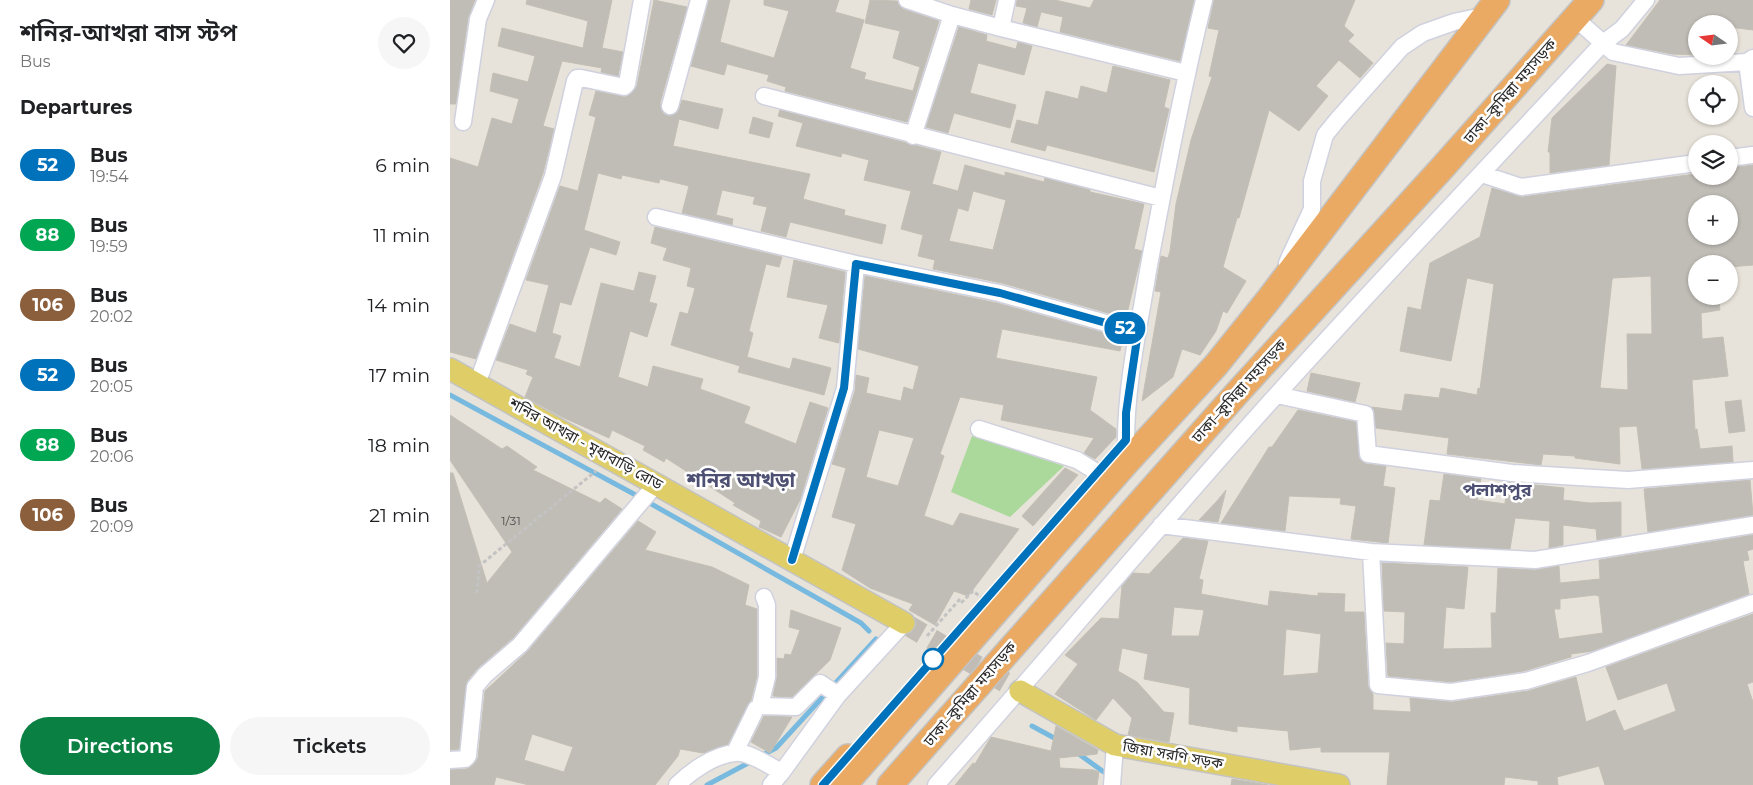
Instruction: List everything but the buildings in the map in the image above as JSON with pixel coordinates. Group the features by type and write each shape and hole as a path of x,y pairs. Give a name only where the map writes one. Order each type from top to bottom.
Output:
{"highway":[{"path":"844,785 1127,462 1216,365 1270,299 1492,9"},
{"name":"ঢাকা–কুমিল্লা মহাসড়ক","path":"890,785 1238,392 1442,168 1583,9"},
{"path":"823,785 1126,440 1270,299"}],"main road":[{"name":"শনির আখরা - মৃধাবাড়ি রোড","path":"450,369 612,458 652,488 792,560 904,623"},
{"name":"জিয়া সরণি সড়ক","path":"1020,691 1115,745 1339,785"}],"street":[{"path":"463,122 478,19 486,0"},
{"path":"477,384 553,176 576,81 578,78 581,78 624,87 627,84 642,0"},
{"path":"670,106 699,0"},
{"path":"906,0 1001,28 1186,73"},
{"path":"1001,28 1007,0"},
{"path":"1126,440 1126,413 1161,198 1186,73 1204,0"},
{"path":"936,785 1020,691 1161,525 1277,395 1603,43 1622,29 1646,0"},
{"path":"1270,299 1312,209 1312,182 1325,135 1371,79 1402,47 1423,33 1454,22 1482,16 1492,9"},
{"path":"1583,9 1603,43 1613,52 1679,66 1750,60 1753,108"},
{"path":"913,136 952,14"},
{"path":"764,96 913,136 1161,198"},
{"path":"1738,157 1753,155"},
{"path":"1482,174 1521,187 1688,164"},
{"path":"656,217 856,264 1000,293 1138,332"},
{"path":"792,560 844,388 856,264"},
{"path":"1277,395 1365,414 1368,454 1512,473 1628,480 1753,470"},
{"path":"979,429 1077,460 1098,473"},
{"path":"450,760 465,759 468,756 475,687 485,675 520,645 652,488"},
{"path":"1161,525 1371,552 1535,560 1753,525"},
{"path":"1371,552 1378,684 1450,692 1526,681 1588,663 1753,604"},
{"path":"735,752 760,706 767,677 767,605 764,597"},
{"path":"771,785 838,695 904,623"},
{"path":"760,706 796,707 820,683 838,695"},
{"path":"1112,785 1115,745"},
{"path":"677,785 698,767 735,752 751,756 782,772"}],"path":[{"path":"477,593 478,566 612,458"},
{"path":"927,636 960,599 962,602 973,591 984,600"}],"green space":[{"path":"972,436 1064,466 1010,517 951,492"}],"waterway":[{"path":"450,395 632,493 861,623 869,631"},
{"path":"759,757 776,748 876,639"},
{"path":"1032,726 1058,740"},
{"path":"1076,752 1108,775"},
{"path":"707,785 752,761"}],"tunnel":[{"path":"904,623 1020,691"}],"bus line":[{"name":"52","path":"792,560 844,388 856,264 1000,293 1138,332 1126,413 1126,440 823,785"}],"district":[{"name":"শনির আখড়া","path":"741,480"},
{"name":"পলাশপুর","path":"1497,490"}]}
